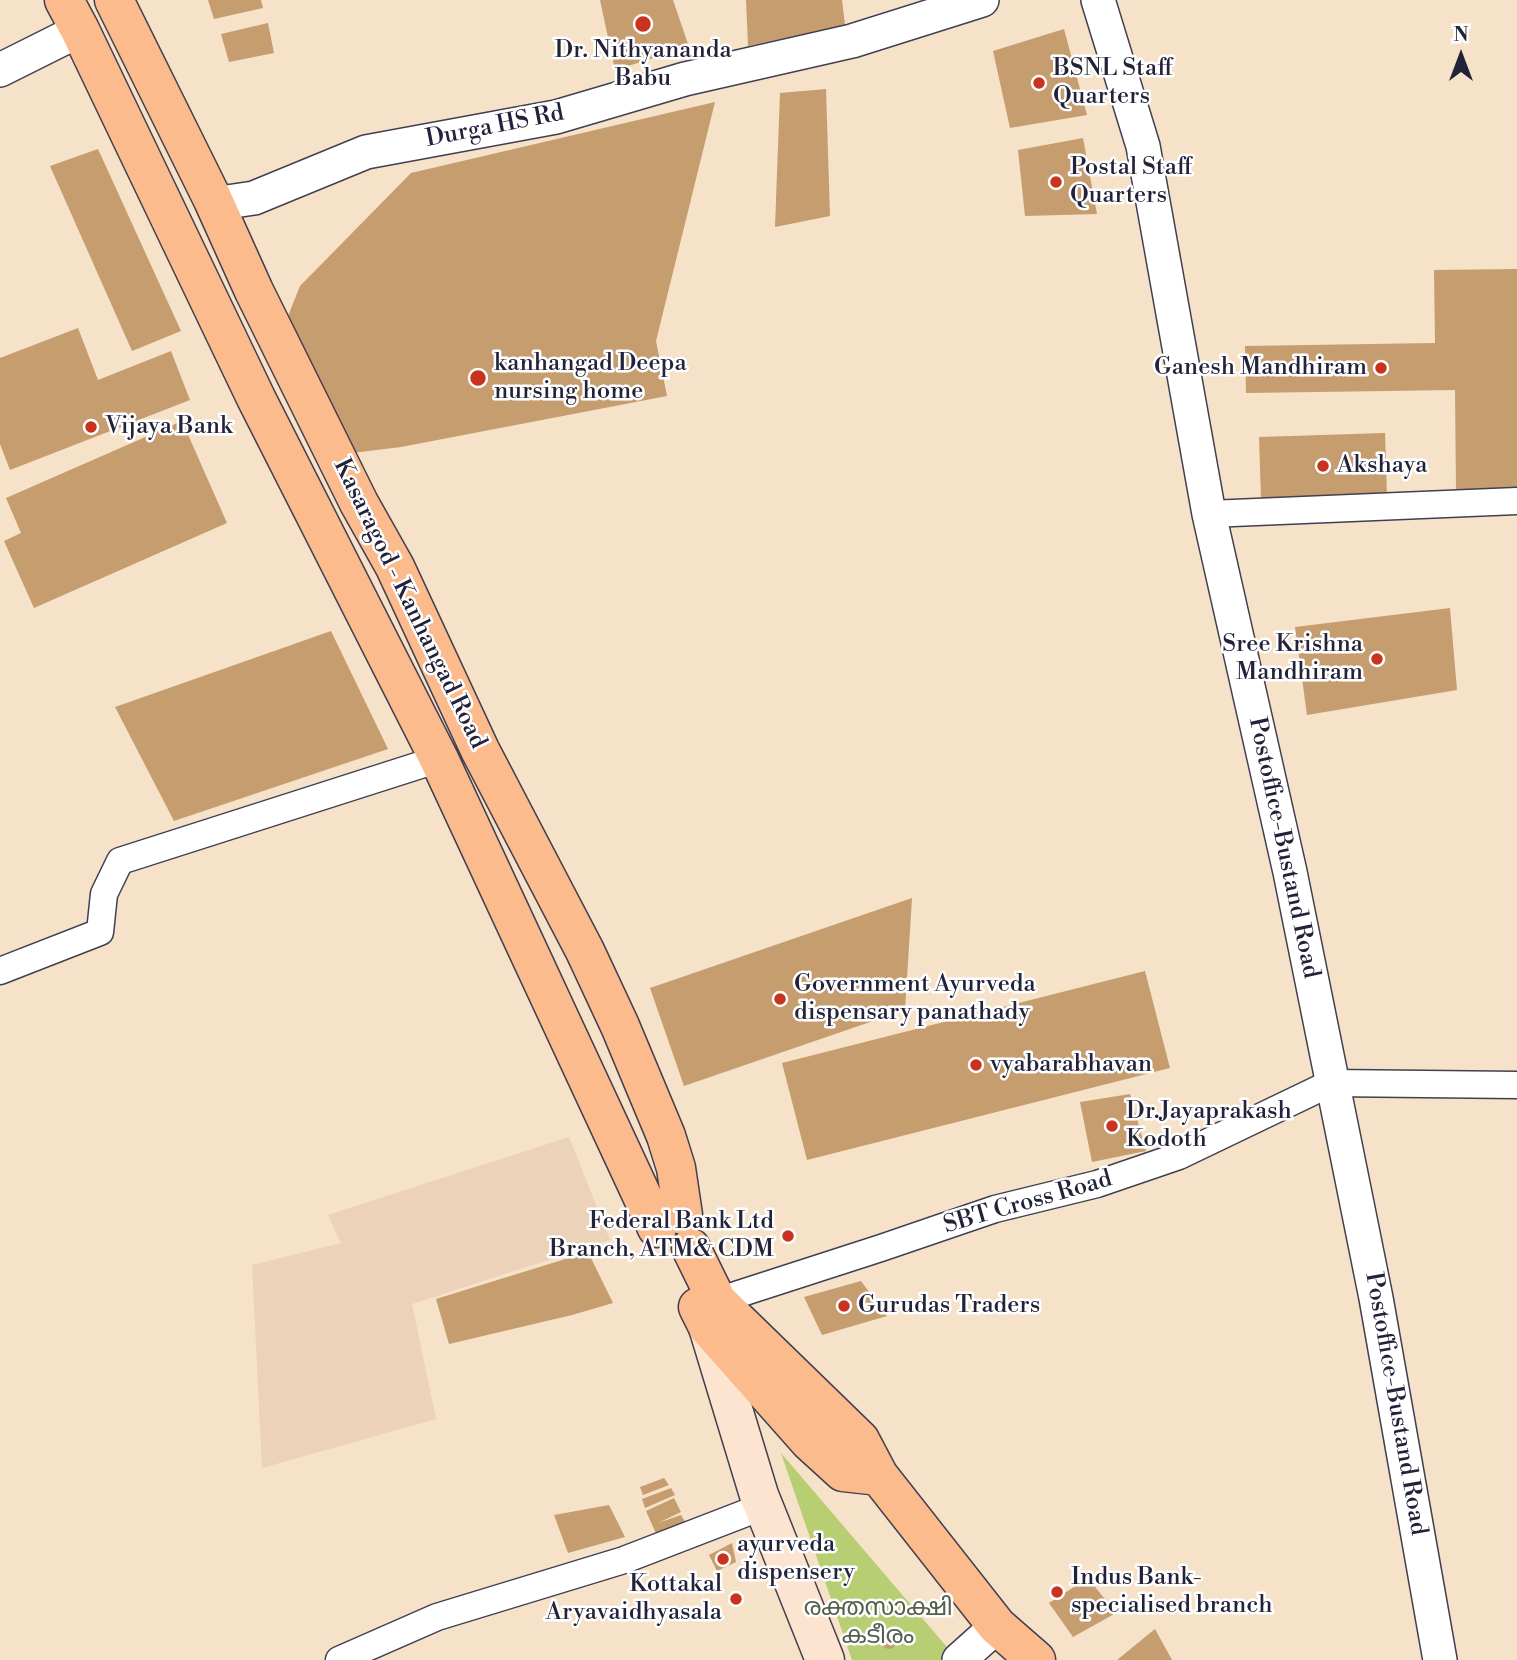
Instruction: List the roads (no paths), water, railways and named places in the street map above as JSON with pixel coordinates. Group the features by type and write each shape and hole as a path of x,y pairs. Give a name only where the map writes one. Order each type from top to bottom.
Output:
{"main road":[{"name":"Kasaragod - Kanhangad Road","path":"114,0 359,503 395,567 480,750 579,939 620,1026 666,1136 676,1168 676,1236 718,1313 809,1441 843,1472 879,1476 997,1626"},
{"path":"72,15 256,398 676,1236"},
{"path":"718,1313 764,1506 825,1660"},
{"path":"997,1626 1037,1660"}],"street":[{"name":"Durga HS Rd","path":"213,200 227,202 254,198 366,152 556,117 685,79 852,41 982,0"},
{"name":"Postoffice-Bustand Road","path":"1098,0 1143,146 1209,514 1290,872 1376,1298 1440,1660"},
{"path":"0,70 72,15"},
{"path":"1209,514 1517,501"},
{"path":"0,971 100,932 104,894 120,862 439,760"},
{"path":"1331,1083 1517,1085"},
{"name":"SBT Cross Road","path":"718,1313 881,1248 995,1209 1097,1184 1179,1156 1331,1083"},
{"path":"340,1660 437,1617 624,1560 764,1506"},
{"path":"959,1660 997,1626"}],"place":[{"name":"Dr. Nithyananda Babu","path":"643,24"},
{"name":"BSNL Staff Quarters","path":"1039,83"},
{"name":"Postal Staff Quarters","path":"1056,182"},
{"name":"Ganesh Mandhiram","path":"1381,368"},
{"name":"kanhangad Deepa nursing home","path":"478,378"},
{"name":"Vijaya Bank","path":"91,427"},
{"name":"Akshaya","path":"1323,466"},
{"name":"Sree Krishna Mandhiram","path":"1377,659"},
{"name":"Government Ayurveda dispensary panathady","path":"780,999"},
{"name":"vyabarabhavan","path":"976,1065"},
{"name":"Dr.Jayaprakash Kodoth","path":"1112,1126"},
{"name":"Federal Bank Ltd Branch, ATM& CDM","path":"788,1236"},
{"name":"Gurudas Traders","path":"844,1306"},
{"name":"ayurveda dispensery","path":"723,1559"},
{"name":"Indus Bank- specialised branch","path":"1057,1592"},
{"name":"Kottakal Aryavaidhyasala","path":"736,1599"}],"park label":[{"name":"രക്തസാക്ഷി കടീരം","path":"878,1623"}]}
